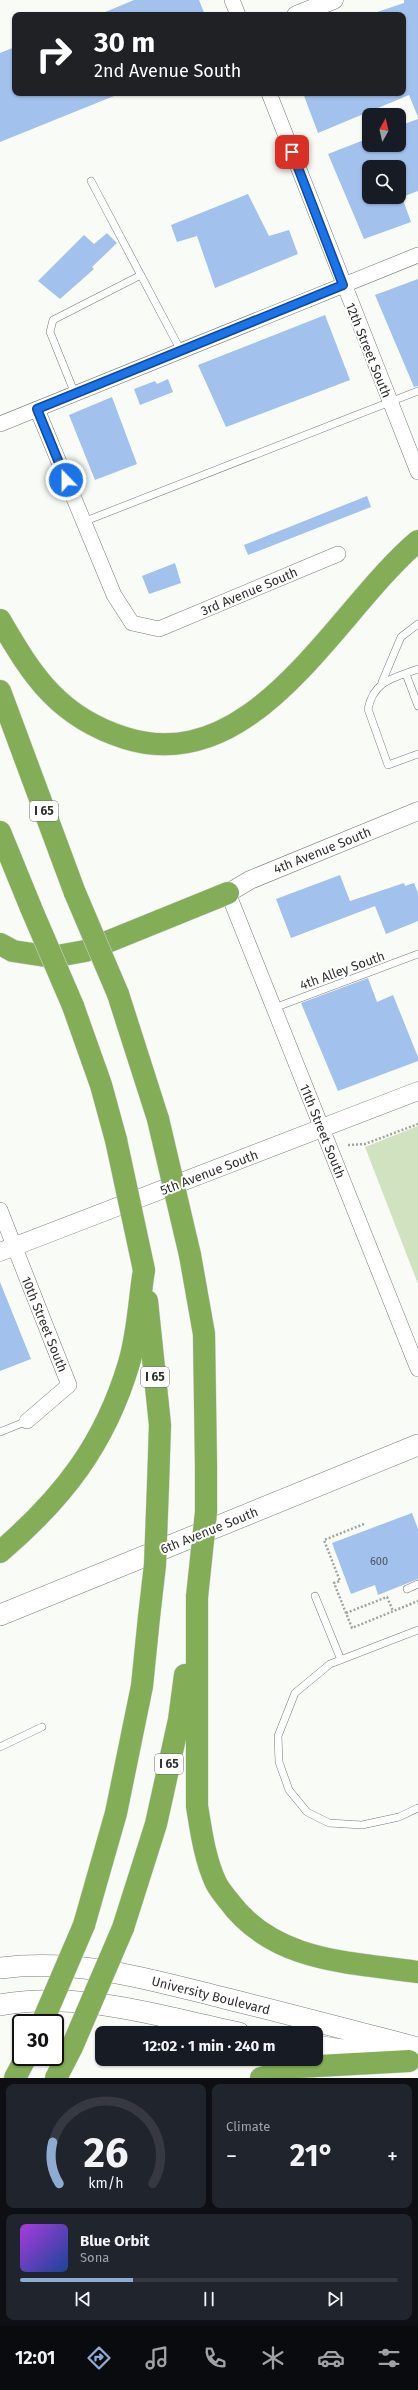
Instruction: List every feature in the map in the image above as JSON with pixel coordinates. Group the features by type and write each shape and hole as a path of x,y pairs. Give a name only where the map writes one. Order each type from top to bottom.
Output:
{"highway":[{"path":"0,620 23,658 48,691 74,715 108,732 131,740 154,744 175,744 216,735 258,709 286,683 418,541"},
{"name":"I 65","path":"0,691 75,893 118,994 158,1119 190,1254 204,1334 206,1512 197,1597 179,1720 156,1824 123,1928 72,2047 56,2078"},
{"name":"I 65","path":"0,832 73,1006 100,1085 116,1140 144,1270 160,1425 155,1565 142,1686 117,1806 84,1925 46,2014"},
{"path":"0,944 13,951 52,957 85,951 228,893"},
{"path":"0,1552 31,1525 85,1462 112,1414 129,1362 144,1270"},
{"path":"197,1597 197,1806 201,1833 216,1883 241,1918 271,1940 316,1957 418,1972"},
{"path":"260,2078 299,2067 415,2057"},
{"path":"15,2078 21,2066"}],"main road":[{"name":"6th Avenue South","path":"0,1614 418,1445"},
{"name":"University Boulevard","path":"0,1968 48,1964 113,1971 415,2057"},
{"path":"0,2005 33,2001 86,2002 141,2011 208,2026"},
{"path":"323,2047 415,2057"}],"street":[{"path":"232,0 237,12"},
{"path":"304,12 334,0"},
{"name":"12th Street South","path":"270,96 343,285 418,472"},
{"path":"0,424 418,255"},
{"path":"37,409 83,522"},
{"name":"3rd Avenue South","path":"83,522 114,595 132,623 159,629 338,554"},
{"name":"4th Avenue South","path":"228,893 250,880 418,811"},
{"name":"11th Street South","path":"228,893 418,1369"},
{"name":"5th Avenue South","path":"7,1249 418,1091"},
{"name":"10th Street South","path":"0,1210 7,1249 69,1385 27,1421"}],"lane":[{"path":"91,181 181,351"},
{"path":"75,394 50,332 52,320 141,275"},
{"path":"83,522 418,391"},
{"path":"418,624 401,637 382,682 370,700 368,709 388,765 418,754"},
{"path":"382,682 418,669"},
{"path":"406,674 418,706"},
{"name":"4th Alley South","path":"274,1008 418,954"},
{"path":"0,1432 27,1421"},
{"path":"407,1589 418,1584"},
{"path":"315,1596 341,1660"},
{"path":"418,1630 330,1664 296,1693 278,1736 279,1762 289,1790 307,1812 329,1823 362,1825 399,1818 418,1808"},
{"path":"0,1747 42,1727"}],"path":[{"path":"348,1145 365,1144 418,1124"},
{"path":"364,1524 324,1540 340,1581 334,1584 352,1628 418,1601"},
{"path":"346,1614 387,1597 393,1611"}],"green space":[{"path":"418,1126 418,1284 365,1147"}],"building":[{"path":"134,0 199,0 204,12 105,12"},
{"path":"404,0 418,0 418,117 409,95 378,108 362,108 362,115 318,133 304,96 406,96 406,12 377,12 404,3"},
{"path":"12,48 12,96 114,96 0,142 0,53"},
{"path":"418,119 418,191 406,196 406,160 362,160 362,204 405,204 411,222 364,239 328,154 362,141 362,152 406,152 406,123"},
{"path":"248,194 269,236 289,230 298,254 215,288 197,236 177,242 171,225"},
{"path":"107,233 117,243 92,267 94,269 60,299 38,281 84,235 94,244"},
{"path":"418,279 418,386 414,387 375,295"},
{"path":"325,315 350,380 226,427 198,365"},
{"path":"168,379 173,392 140,405 134,389 155,381 157,384"},
{"path":"112,397 137,464 95,480 69,415"},
{"path":"367,496 371,507 248,555 244,545"},
{"path":"175,563 181,583 149,594 142,576"},
{"path":"340,875 350,901 404,883 405,886 414,883 418,893 418,921 386,934 375,906 291,938 276,899"},
{"path":"368,978 377,1002 393,995 418,1057 418,1061 338,1091 301,1003"},
{"path":"0,1282 31,1359 0,1371"},
{"path":"412,1513 418,1529 418,1579 378,1595 375,1585 351,1594 332,1543"}],"route":[{"path":"66,480 37,409 343,285 292,152"}]}
